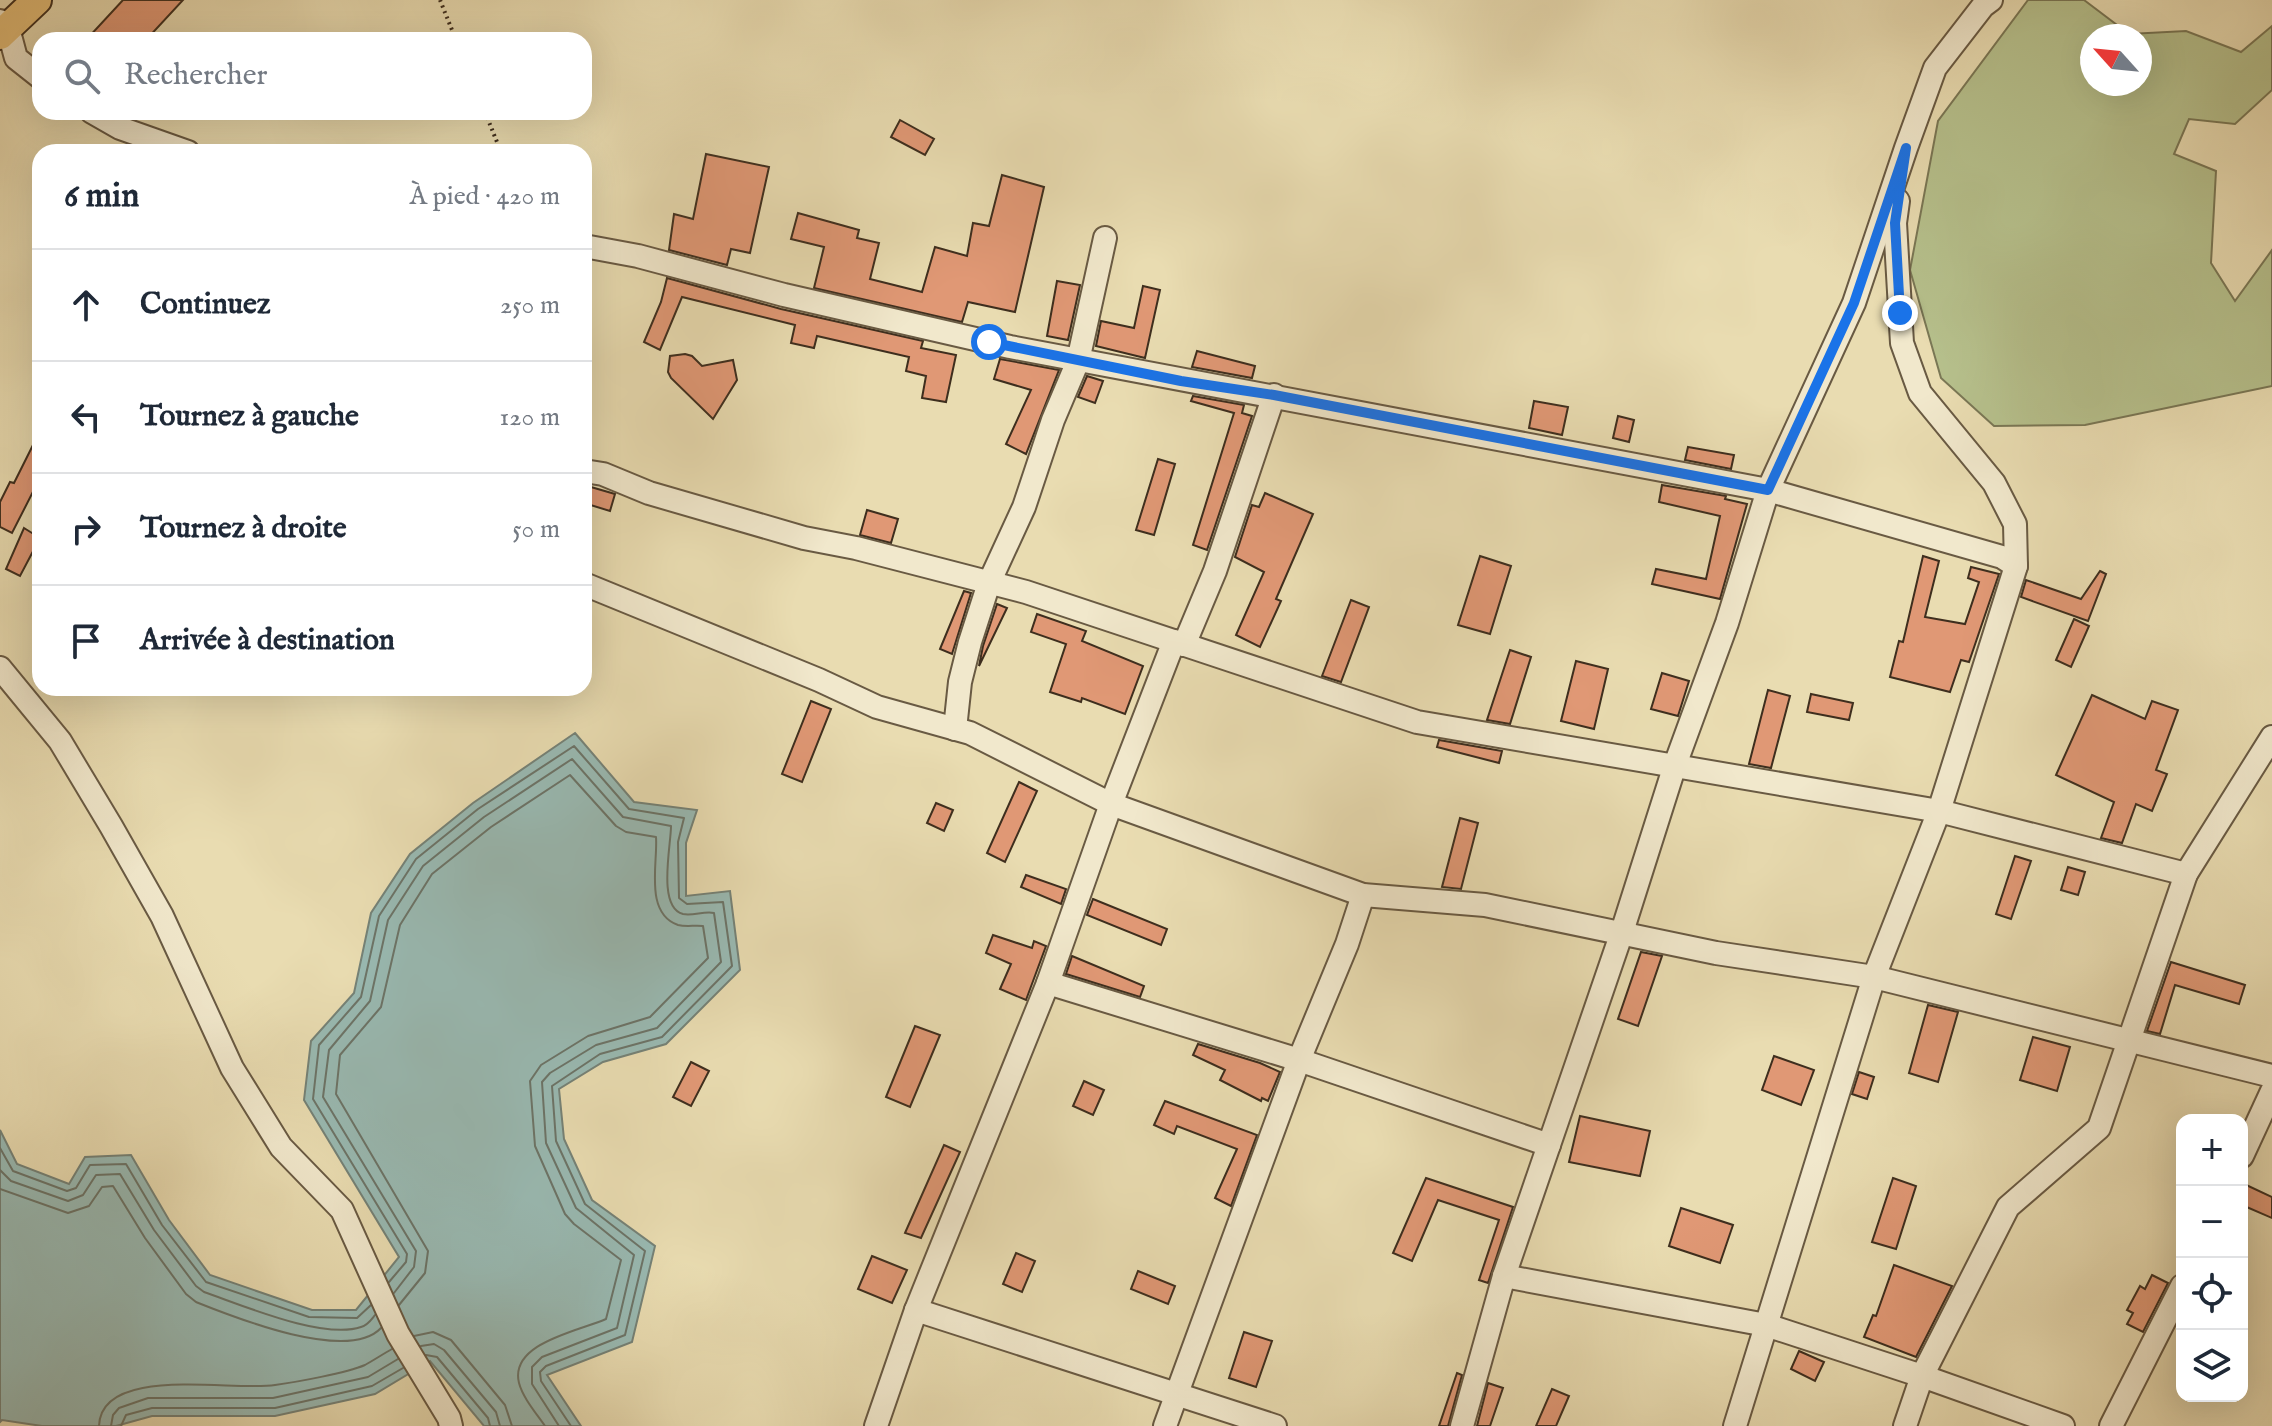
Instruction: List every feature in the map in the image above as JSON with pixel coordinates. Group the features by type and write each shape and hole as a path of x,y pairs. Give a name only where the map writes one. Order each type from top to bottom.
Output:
{"main road":[{"path":"3,28 37,0"}],"street":[{"path":"1462,1426 1504,1276 1621,935 1675,765 1727,623 1768,490 1854,303 1935,68 1991,0"},
{"path":"3,28 16,58 32,71"},
{"path":"106,120 165,144"},
{"path":"1735,1426 1874,977 1939,811 2016,566 2015,524 1994,483 1920,393 1902,343 1895,223 1906,148"},
{"path":"955,729 966,656 989,583 1024,507 1053,420 1078,361 1105,238"},
{"path":"592,247 638,256 784,295 1078,361 1274,395 1768,490 2002,557 2016,566"},
{"path":"876,1426 916,1310 1048,983 1111,804 1179,643 1215,571 1274,395"},
{"path":"592,472 649,493 804,538 856,548 1026,592 1417,722 1939,811 2186,874"},
{"path":"592,587 819,680 877,707 970,733 1111,804 1363,895 1485,905 1621,935 1874,977 2272,1076"},
{"path":"0,668 60,741 111,826 162,916 232,1068 281,1147 342,1210 398,1334 451,1426"},
{"path":"1905,1426 1922,1376 2008,1207 2099,1128 2186,874 2272,737"},
{"path":"1165,1426 1363,895"},
{"path":"1048,983 1299,1060 1549,1145"},
{"path":"2248,1143 2272,1091"},
{"path":"1504,1276 1766,1325 2063,1426"},
{"path":"2111,1426 2176,1298"},
{"path":"916,1310 1275,1426"}],"path":[{"path":"440,0 453,32"},
{"path":"488,120 498,144"}],"green space":[{"path":"2028,0 2084,0 2116,24 2080,24 2080,96 2152,96 2152,33 2186,31 2241,52 2272,26 2272,90 2235,124 2189,119 2174,154 2216,171 2211,263 2235,301 2272,250 2272,386 2085,425 1994,426 1941,378 1910,270 1938,121"}],"water":[{"path":"575,733 634,802 697,810 686,843 686,896 730,891 740,970 666,1044 603,1062 559,1089 564,1139 592,1200 655,1246 632,1342 547,1375 581,1426 484,1426 430,1361 375,1394 275,1416 152,1416 116,1426 42,1426 0,1422 0,1130 17,1164 69,1184 85,1157 131,1155 169,1220 210,1275 312,1310 356,1310 399,1257 304,1100 311,1041 354,993 371,913 410,854 473,803"}],"building":[{"path":"123,0 183,0 153,32 93,32"},
{"path":"900,120 934,139 925,155 891,137"},
{"path":"706,154 769,167 750,253 731,249 727,265 669,250 674,214 693,219"},
{"path":"1002,175 1044,187 1015,312 968,302 962,322 814,288 824,247 791,239 798,213 859,230 857,238 879,243 870,279 922,292 935,247 967,256 973,223 989,226"},
{"path":"667,278 781,309 923,341 921,348 956,355 946,402 922,398 926,376 906,371 909,357 817,336 814,348 791,343 795,325 682,297 660,350 644,342 661,302"},
{"path":"1057,281 1080,285 1068,340 1047,336"},
{"path":"1143,286 1160,290 1145,358 1096,346 1101,321 1134,328"},
{"path":"1197,351 1255,366 1252,378 1192,367"},
{"path":"670,356 692,356 702,366 733,360 737,380 713,419 668,372"},
{"path":"1000,359 1059,370 1026,454 1006,444 1031,390 994,379"},
{"path":"1087,376 1103,381 1095,403 1078,397"},
{"path":"1193,396 1244,405 1242,413 1252,416 1207,550 1193,545 1234,413 1191,401"},
{"path":"1534,401 1568,407 1562,435 1529,428"},
{"path":"1618,416 1634,420 1629,442 1613,438"},
{"path":"32,447 32,494 12,533 0,527 0,502 10,482 14,483"},
{"path":"1688,447 1734,455 1731,469 1685,460"},
{"path":"1158,459 1175,464 1154,535 1136,530"},
{"path":"1662,485 1726,496 1725,499 1747,504 1720,599 1652,584 1656,569 1706,579 1720,516 1659,502"},
{"path":"592,487 615,494 610,511 592,505"},
{"path":"1265,493 1313,514 1276,599 1281,601 1260,647 1236,635 1264,572 1235,557 1252,505 1259,507"},
{"path":"867,510 898,519 891,543 860,535"},
{"path":"24,528 32,533 32,553 20,576 6,569"},
{"path":"1480,556 1511,566 1490,634 1458,625"},
{"path":"1923,556 1939,561 1925,617 1965,624 1979,582 1968,578 1971,567 1999,574 1969,662 1961,660 1950,692 1890,677 1899,641 1903,642"},
{"path":"2100,571 2106,574 2088,621 2021,597 2026,580 2081,599"},
{"path":"964,591 971,593 952,654 940,649"},
{"path":"1351,600 1369,607 1341,682 1322,676"},
{"path":"997,604 1007,608 979,666 983,646"},
{"path":"1037,614 1086,631 1082,641 1143,666 1125,714 1082,698 1081,702 1050,692 1066,644 1031,632"},
{"path":"2074,619 2089,626 2071,667 2056,660"},
{"path":"1510,650 1531,657 1510,724 1487,720"},
{"path":"1576,661 1608,669 1594,729 1561,721"},
{"path":"1662,673 1689,681 1678,716 1651,709"},
{"path":"1768,690 1790,696 1771,768 1749,764"},
{"path":"1811,694 1853,703 1849,720 1807,712"},
{"path":"2092,695 2145,719 2152,701 2178,710 2156,770 2167,774 2152,811 2136,804 2122,843 2101,838 2114,802 2056,775"},
{"path":"811,701 831,709 802,782 782,774"},
{"path":"1439,740 1502,751 1499,763 1437,747"},
{"path":"1019,782 1037,791 1005,862 987,853"},
{"path":"936,803 953,810 944,831 927,823"},
{"path":"1460,818 1478,823 1461,889 1442,887"},
{"path":"2015,856 2031,861 2011,919 1996,914"},
{"path":"2068,867 2085,872 2078,895 2061,890"},
{"path":"1026,875 1066,889 1061,904 1021,887"},
{"path":"1093,899 1167,929 1161,945 1087,915"},
{"path":"993,935 1032,948 1034,941 1046,946 1026,1000 1000,989 1011,964 986,953"},
{"path":"1641,952 1662,956 1638,1026 1618,1019"},
{"path":"1072,956 1144,986 1140,997 1066,974"},
{"path":"2171,962 2245,985 2239,1004 2175,985 2160,1034 2147,1031"},
{"path":"1928,1005 1958,1012 1938,1082 1909,1073"},
{"path":"915,1026 940,1035 910,1107 886,1097"},
{"path":"2033,1037 2070,1047 2057,1091 2020,1080"},
{"path":"1198,1044 1280,1072 1268,1101 1262,1098 1261,1101 1220,1080 1225,1070 1193,1055"},
{"path":"1774,1056 1814,1070 1801,1105 1762,1090"},
{"path":"691,1062 709,1071 691,1106 673,1097"},
{"path":"1859,1072 1874,1077 1867,1099 1852,1094"},
{"path":"1084,1081 1104,1090 1093,1115 1073,1106"},
{"path":"1165,1101 1257,1135 1231,1206 1215,1198 1237,1149 1177,1126 1174,1134 1154,1125"},
{"path":"1580,1116 1650,1131 1640,1176 1569,1162"},
{"path":"944,1145 960,1152 921,1238 905,1233"},
{"path":"1426,1178 1513,1207 1488,1283 1479,1280 1499,1220 1438,1200 1412,1261 1393,1253"},
{"path":"1893,1178 1916,1186 1896,1249 1872,1242"},
{"path":"2248,1186 2272,1197 2272,1218 2248,1208"},
{"path":"1681,1208 1733,1225 1720,1263 1669,1246"},
{"path":"1016,1253 1035,1261 1022,1292 1003,1284"},
{"path":"872,1256 907,1270 892,1303 858,1289"},
{"path":"1894,1265 1952,1286 1916,1357 1864,1337 1873,1315 1876,1316"},
{"path":"1138,1271 1175,1286 1168,1304 1131,1289"},
{"path":"2152,1275 2168,1283 2143,1332 2127,1324 2133,1313 2127,1310 2140,1286 2145,1289"},
{"path":"1244,1332 1272,1341 1256,1387 1229,1378"},
{"path":"1799,1351 1824,1362 1815,1381 1791,1369"},
{"path":"1457,1373 1462,1375 1448,1426 1439,1426"},
{"path":"1488,1383 1503,1388 1490,1426 1477,1426"},
{"path":"1552,1389 1569,1396 1556,1426 1536,1426"}],"route":[{"path":"989,342 1181,381 1274,395 1768,490 1854,303 1906,148 1895,223 1900,313"}]}
